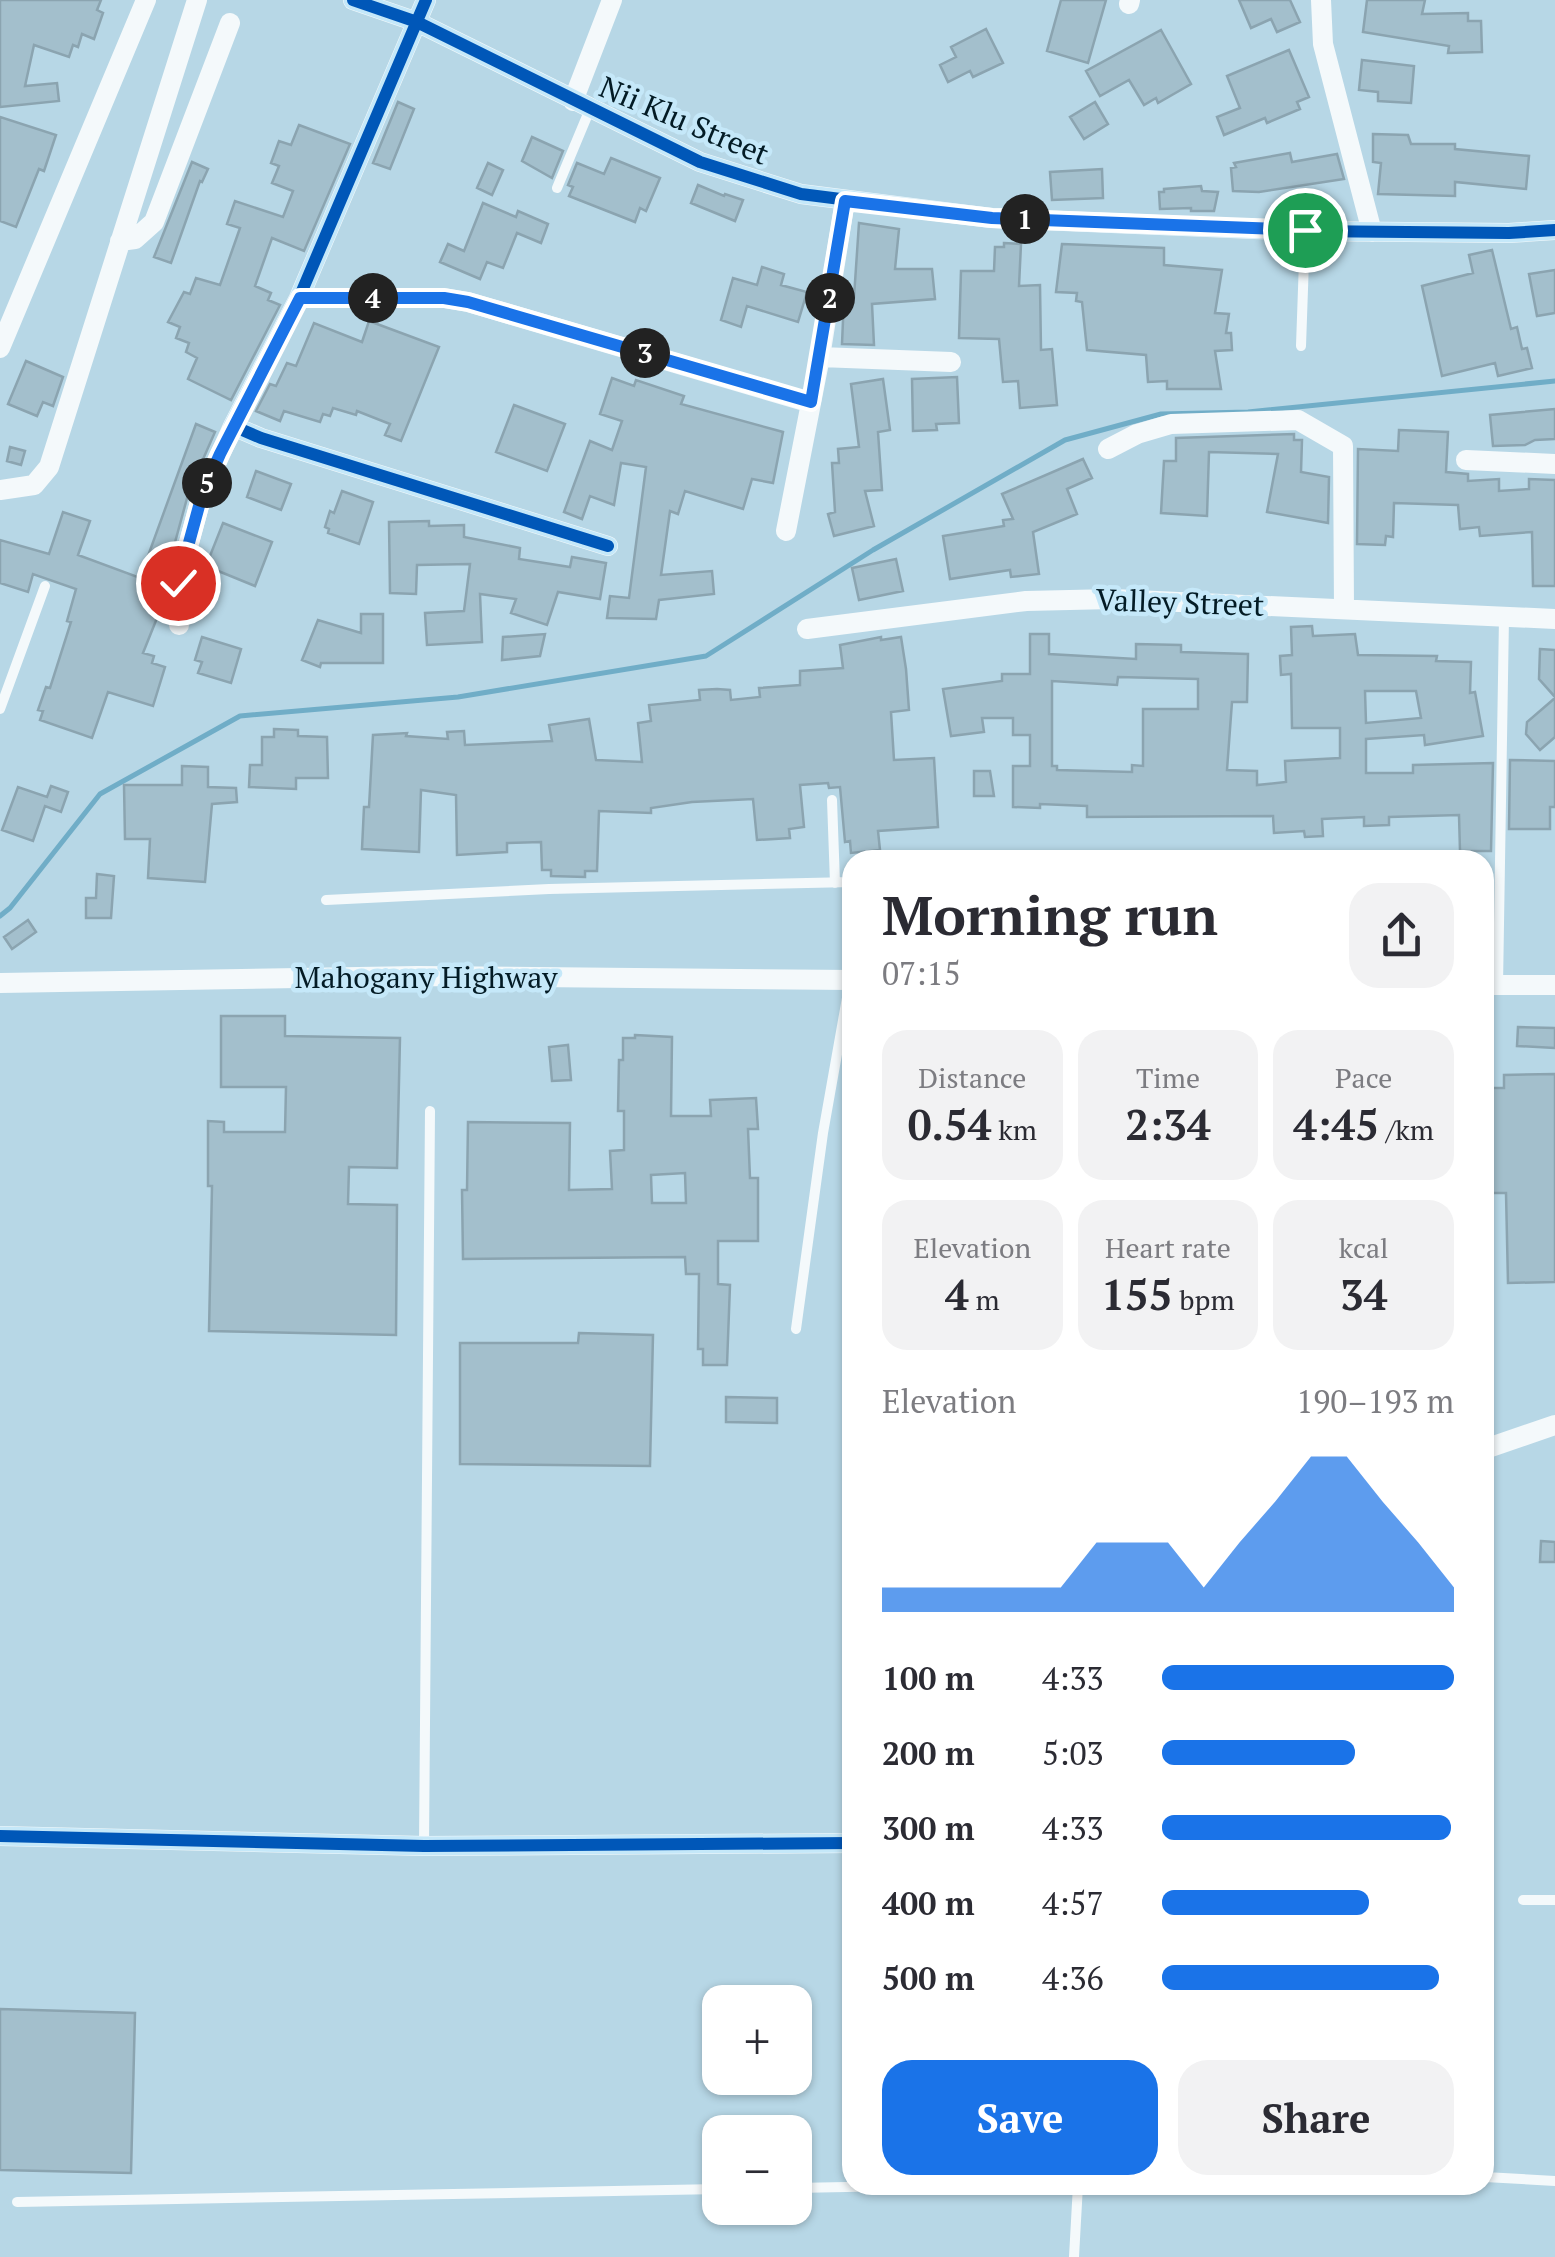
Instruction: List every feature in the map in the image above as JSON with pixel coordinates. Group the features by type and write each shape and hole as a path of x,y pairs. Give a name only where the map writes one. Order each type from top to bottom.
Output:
{"street":[{"path":"0,348 146,0"},
{"path":"0,490 34,485 49,468 197,0"},
{"name":"Nii Klu Street","path":"353,0 417,22 700,162 800,194 992,218 1372,232 1555,230"},
{"path":"179,625 178,583 202,495 300,298 426,0"},
{"path":"582,105 612,0"},
{"path":"1321,0 1323,44 1372,232"},
{"path":"120,240 135,239 154,222 230,23"},
{"path":"786,531 845,201"},
{"path":"300,298 444,298 468,302 811,402"},
{"path":"820,357 952,362"},
{"path":"1108,448 1171,424 1298,420 1344,446 1344,608"},
{"path":"234,426 608,546"},
{"path":"1466,460 1555,464"},
{"name":"Valley Street","path":"807,629 1026,602 1113,599 1555,619"},
{"name":"Mahogany Highway","path":"0,983 418,976 842,980"},
{"path":"1494,986 1555,985"},
{"path":"1494,1446 1555,1425"},
{"path":"0,1836 424,1846 842,1843"}],"lane":[{"path":"557,188 582,105"},
{"path":"1301,346 1305,230"},
{"path":"0,709 45,586"},
{"path":"1494,956 1499,906 1504,616"},
{"path":"832,800 835,882"},
{"path":"326,900 550,889 842,882"},
{"path":"1494,906 1499,906"},
{"path":"796,1329 823,1133 842,1033"},
{"path":"424,1846 430,1111"},
{"path":"1524,1900 1555,1900"},
{"path":"1494,2178 1555,2181"},
{"path":"812,2188 842,2187"},
{"path":"17,2202 702,2189"},
{"path":"1074,2257 1077,2195"}],"building":[{"path":"0,0 101,0 97,10 103,13 94,39 82,34 69,57 34,45 25,86 57,83 59,101 0,107"},
{"path":"1061,0 1106,0 1088,63 1047,51"},
{"path":"1239,0 1290,0 1300,22 1277,32 1271,19 1251,28"},
{"path":"1367,0 1425,0 1422,14 1468,13 1468,21 1481,21 1482,52 1448,53 1449,46 1363,32"},
{"path":"986,29 1003,63 973,77 970,71 948,82 940,65 956,57 951,47"},
{"path":"1161,30 1191,84 1158,103 1156,98 1144,105 1129,80 1100,96 1086,71"},
{"path":"1289,50 1309,97 1297,102 1300,109 1224,135 1217,117 1240,108 1227,76"},
{"path":"1362,60 1414,66 1411,103 1378,101 1378,92 1359,90"},
{"path":"398,102 414,109 390,169 373,163"},
{"path":"1095,102 1108,124 1084,139 1070,117"},
{"path":"0,117 56,135 44,171 39,169 16,227 0,221"},
{"path":"299,125 350,144 304,251 272,238 255,286 271,293 268,300 280,305 231,400 188,379 197,358 186,352 189,343 176,338 180,327 168,322 184,292 190,294 196,278 220,285 240,228 227,224 235,201 283,217 293,191 272,183 279,166 271,163 279,141 291,145"},
{"path":"1373,134 1408,135 1411,144 1455,144 1455,149 1529,156 1526,189 1455,182 1455,196 1378,194 1381,163 1373,162"},
{"path":"532,137 563,151 552,178 522,161"},
{"path":"1290,153 1292,162 1337,154 1344,179 1259,192 1233,191 1234,163"},
{"path":"611,158 660,178 646,211 640,208 635,222 569,196 573,187 568,185 577,163 604,174"},
{"path":"192,162 208,169 200,181 171,263 154,257"},
{"path":"488,163 503,170 492,195 477,188"},
{"path":"1102,169 1103,198 1052,200 1050,172"},
{"path":"698,185 743,200 735,221 691,203"},
{"path":"1201,186 1202,191 1218,192 1214,211 1160,209 1159,192 1164,189"},
{"path":"483,203 516,217 518,211 548,224 541,243 517,233 503,268 487,262 480,279 440,262 448,244 464,251"},
{"path":"859,223 899,229 895,269 932,269 935,299 872,304 874,345 842,344 844,297 854,297"},
{"path":"1004,243 1021,244 1019,286 1040,285 1041,350 1052,349 1057,405 1020,408 1018,381 1003,382 999,339 959,338 961,271 994,271 995,247 1004,247"},
{"path":"1062,244 1164,248 1164,265 1222,270 1215,313 1229,314 1226,333 1231,333 1232,350 1215,351 1221,389 1167,389 1167,381 1148,382 1146,355 1087,350 1082,302 1076,301 1077,293 1056,292"},
{"path":"1492,250 1511,329 1517,327 1532,368 1498,376 1495,363 1442,376 1422,286 1473,273 1469,255"},
{"path":"762,267 784,274 781,285 807,292 798,322 747,306 741,327 721,320 733,278 757,285"},
{"path":"1555,270 1555,313 1537,316 1529,274"},
{"path":"369,321 439,347 401,441 385,435 390,424 357,411 356,415 333,408 330,416 323,414 320,422 284,411 280,421 256,411 270,384 276,386 287,363 296,366 314,323 362,342"},
{"path":"26,361 63,377 53,406 43,402 37,416 8,404"},
{"path":"957,377 959,423 936,424 937,430 913,431 912,379"},
{"path":"612,378 634,386 636,380 684,396 681,404 783,432 773,483 752,479 743,509 685,491 678,514 670,511 661,575 712,571 714,594 659,600 656,619 607,618 610,596 629,598 646,467 621,463 614,505 590,496 582,519 564,512 590,441 612,450 622,421 600,414"},
{"path":"883,379 890,430 878,432 882,490 865,491 874,526 834,536 828,514 835,512 832,463 839,463 838,449 859,447 851,384"},
{"path":"514,405 565,424 547,471 496,452"},
{"path":"1555,409 1555,439 1493,446 1490,415"},
{"path":"196,424 215,432 189,491 165,579 165,598 143,653 154,656 152,663 165,667 153,706 108,692 92,738 40,720 43,711 38,710 46,687 50,688 71,622 67,621 76,589 33,574 28,592 0,583 0,540 49,554 63,512 90,521 78,555 140,578"},
{"path":"1399,430 1448,432 1446,472 1468,474 1468,481 1499,479 1499,491 1529,489 1529,479 1555,480 1555,586 1533,586 1532,532 1480,536 1479,527 1460,529 1458,505 1394,503 1393,537 1386,536 1385,545 1357,544 1358,449 1398,451"},
{"path":"1294,434 1294,440 1302,440 1301,472 1329,477 1328,523 1267,512 1278,454 1209,452 1207,516 1161,513 1164,461 1176,461 1176,438"},
{"path":"10,447 25,451 21,465 7,461"},
{"path":"1083,459 1092,478 1067,489 1077,514 1033,532 1039,574 1011,577 1010,570 950,579 943,536 1004,526 1003,520 1013,519 1002,494"},
{"path":"256,471 291,484 281,510 247,497"},
{"path":"342,491 373,502 359,544 328,533 325,527"},
{"path":"429,521 429,526 464,525 464,537 520,548 519,559 570,567 572,557 606,563 600,599 558,592 547,625 511,613 516,599 480,594 482,642 427,645 425,613 464,611 470,564 417,565 416,594 390,593 389,522"},
{"path":"223,523 272,542 255,586 206,566"},
{"path":"896,559 903,591 859,600 852,568"},
{"path":"361,614 383,614 383,663 321,663 320,667 302,660 318,620 361,633"},
{"path":"1312,626 1313,636 1355,634 1358,655 1437,656 1436,661 1471,662 1470,693 1475,692 1483,736 1425,745 1424,735 1366,739 1366,773 1413,773 1413,765 1493,763 1491,850 1460,850 1459,815 1389,817 1389,825 1364,826 1364,817 1322,819 1323,836 1305,837 1304,831 1274,833 1273,816 1087,817 1087,806 1013,807 1013,766 1030,766 1030,735 1013,735 1013,718 982,718 984,732 951,736 943,689 1002,681 1002,674 1030,674 1030,634 1049,634 1049,654 1136,659 1136,644 1181,645 1181,652 1248,654 1247,702 1232,702 1227,770 1257,771 1257,785 1286,782 1285,761 1340,758 1340,728 1292,728 1291,674 1281,675 1280,656 1292,655 1291,627","holes":["1118,677 1198,679 1198,709 1143,709 1143,766 1132,765 1132,772 1057,770 1057,766 1052,766 1052,681 1117,685","1365,691 1416,691 1421,718 1366,723"]},
{"path":"545,634 540,656 502,660 503,637"},
{"path":"202,637 241,649 231,683 198,673 202,662 195,660"},
{"path":"901,637 909,710 891,712 894,760 934,758 938,827 878,831 880,850 851,850 850,841 845,842 840,787 829,788 828,783 800,785 804,827 789,829 790,838 757,840 753,799 692,802 651,808 651,813 599,811 597,871 585,871 585,877 551,876 551,870 542,870 541,842 507,843 507,852 457,855 456,795 421,790 419,852 362,849 373,735 407,733 406,736 448,739 447,732 464,731 465,745 552,741 549,725 589,719 596,760 642,762 638,723 651,721 649,705 700,700 699,690 730,690 731,700 760,697 759,688 800,685 800,671 843,668 840,645"},
{"path":"1540,649 1555,650 1555,697 1539,679"},
{"path":"1555,698 1555,737 1540,750 1526,734 1527,722"},
{"path":"274,729 298,730 298,736 327,737 328,778 296,778 296,789 249,787 250,765 262,765 262,737 274,737"},
{"path":"1510,760 1555,761 1555,807 1550,807 1550,829 1509,829"},
{"path":"182,766 208,767 208,787 236,788 237,802 212,804 205,882 148,878 150,839 125,839 124,785 182,785"},
{"path":"974,771 990,771 994,796 974,796"},
{"path":"51,786 68,792 61,812 45,806 33,841 2,830 18,787 47,797"},
{"path":"97,874 114,876 111,918 86,918 86,898 96,898"},
{"path":"28,920 36,932 12,949 4,937"},
{"path":"221,1016 285,1016 285,1036 400,1038 397,1168 349,1167 348,1204 397,1205 396,1335 209,1331 212,1186 208,1186 208,1121 224,1122 224,1132 285,1132 286,1087 221,1087"},
{"path":"1518,1027 1555,1028 1555,1048 1517,1046"},
{"path":"672,1037 671,1116 711,1116 710,1100 756,1098 758,1129 748,1129 750,1178 758,1178 758,1241 718,1241 718,1284 730,1285 727,1365 703,1365 703,1349 698,1349 699,1274 686,1274 685,1257 463,1259 462,1190 467,1190 468,1122 570,1123 569,1190 612,1189 610,1151 624,1150 624,1111 618,1111 619,1060 623,1060 623,1038","holes":["685,1173 686,1203 652,1203 651,1175"]},
{"path":"568,1045 571,1080 552,1081 549,1047"},
{"path":"1555,1074 1555,1282 1508,1283 1506,1193 1494,1193 1494,1088 1504,1088 1504,1075"},
{"path":"579,1333 653,1335 650,1466 460,1464 460,1343 578,1343"},
{"path":"726,1397 777,1398 777,1423 726,1422"},
{"path":"1541,1541 1555,1542 1555,1562 1540,1562"},
{"path":"0,2009 135,2013 131,2173 0,2170"}],"waterway":[{"path":"0,916 100,794 240,716 458,697 706,656 873,550 1065,440 1161,414 1248,412 1555,381"}],"cycle path":[{"path":"353,0 417,22 700,162 801,194 991,218 1305,231 1555,230"},
{"path":"426,0 299,298 233,426 608,546"},
{"path":"0,1836 424,1846 842,1843"}],"route":[{"path":"178,583 202,495 300,298 444,298 468,302 811,402 845,201 992,218 1305,230"}]}
